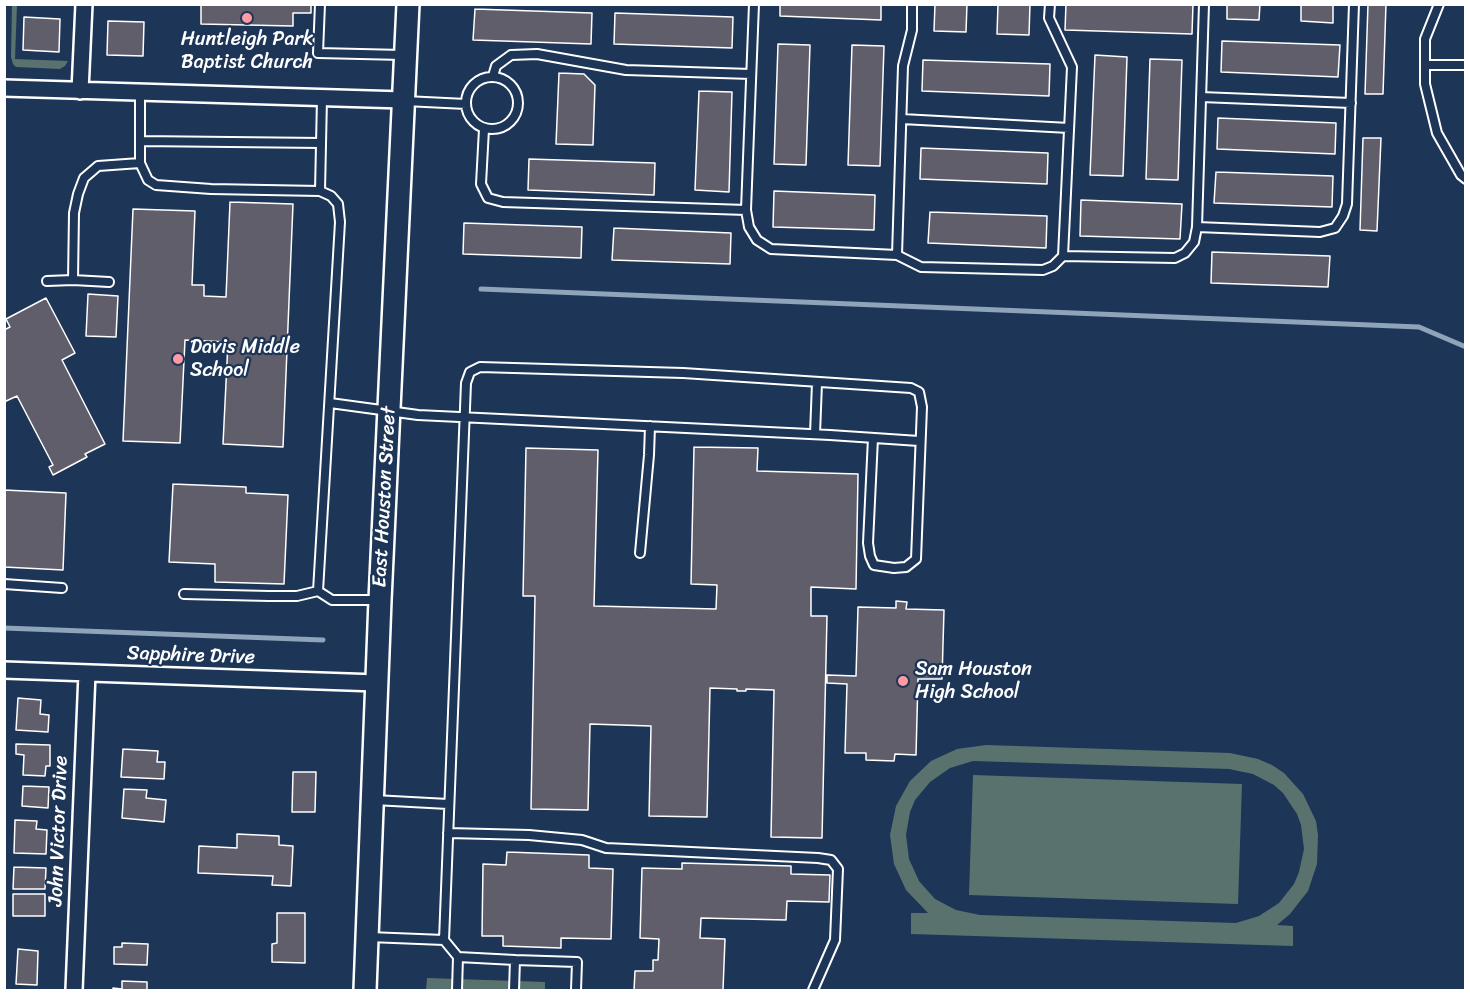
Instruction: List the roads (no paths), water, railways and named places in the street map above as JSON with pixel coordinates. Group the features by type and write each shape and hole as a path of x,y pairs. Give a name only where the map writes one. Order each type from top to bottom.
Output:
{"main road":[{"name":"East Houston Street","path":"365,990 380,600 408,4"}],"street":[{"path":"80,91 84,4"},
{"path":"4,88 404,100"},
{"name":"Sapphire Drive","path":"4,670 377,683"},
{"name":"John Victor Drive","path":"74,990 87,673"}],"lane":[{"path":"320,4 318,53 405,55"},
{"path":"754,4 746,210 749,227 757,240 771,249 897,255 921,267 1042,270 1053,266 1063,256 1071,67 1049,18 1050,4"},
{"path":"897,255 903,66 912,30 912,4"},
{"path":"1063,256 1175,258 1185,253 1194,242 1197,227 1204,4"},
{"path":"1197,227 1320,232 1335,228 1347,204 1354,4"},
{"path":"1438,4 1425,39 1425,84 1437,133 1461,175 1466,179"},
{"path":"493,76 496,66 511,55 537,54 626,70 751,74"},
{"path":"1425,65 1466,65"},
{"path":"493,76 510,83 519,100 518,109 508,125 499,129 484,129 473,121 468,113 467,95 477,81 493,76"},
{"path":"141,93 140,163 148,180 156,185 211,189 320,191 331,196 338,204 340,222 318,591"},
{"path":"1201,97 1351,103"},
{"path":"320,191 322,98"},
{"path":"404,100 466,104"},
{"path":"902,120 1069,128"},
{"path":"484,129 481,184 488,198 503,202 746,210"},
{"path":"140,141 321,143"},
{"path":"72,280 74,213 84,178 98,166 140,163"},
{"path":"47,281 109,282"},
{"path":"457,990 459,957 444,940 464,416 466,383 470,372 480,367 683,373 911,388 919,392 922,407 916,559 906,567 874,565 870,556 868,543 873,438"},
{"path":"815,434 817,382"},
{"path":"330,403 418,415 919,441"},
{"path":"640,553 650,426"},
{"path":"4,584 62,588"},
{"path":"184,594 297,596 318,591 332,600 380,600"},
{"path":"372,800 448,804"},
{"path":"448,833 529,835 582,840 606,848 818,858 831,861 838,869 835,939 813,990"},
{"path":"367,936 444,940"},
{"path":"459,957 577,962 576,990"},
{"path":"514,990 516,960"}],"waterway":[{"path":"481,289 1419,327 1466,347"},
{"path":"4,628 323,640"}],"place":[{"name":"Huntleigh Park Baptist Church","path":"247,18"},
{"name":"Davis Middle School","path":"178,359"},
{"name":"Sam Houston High School","path":"903,681"}]}
